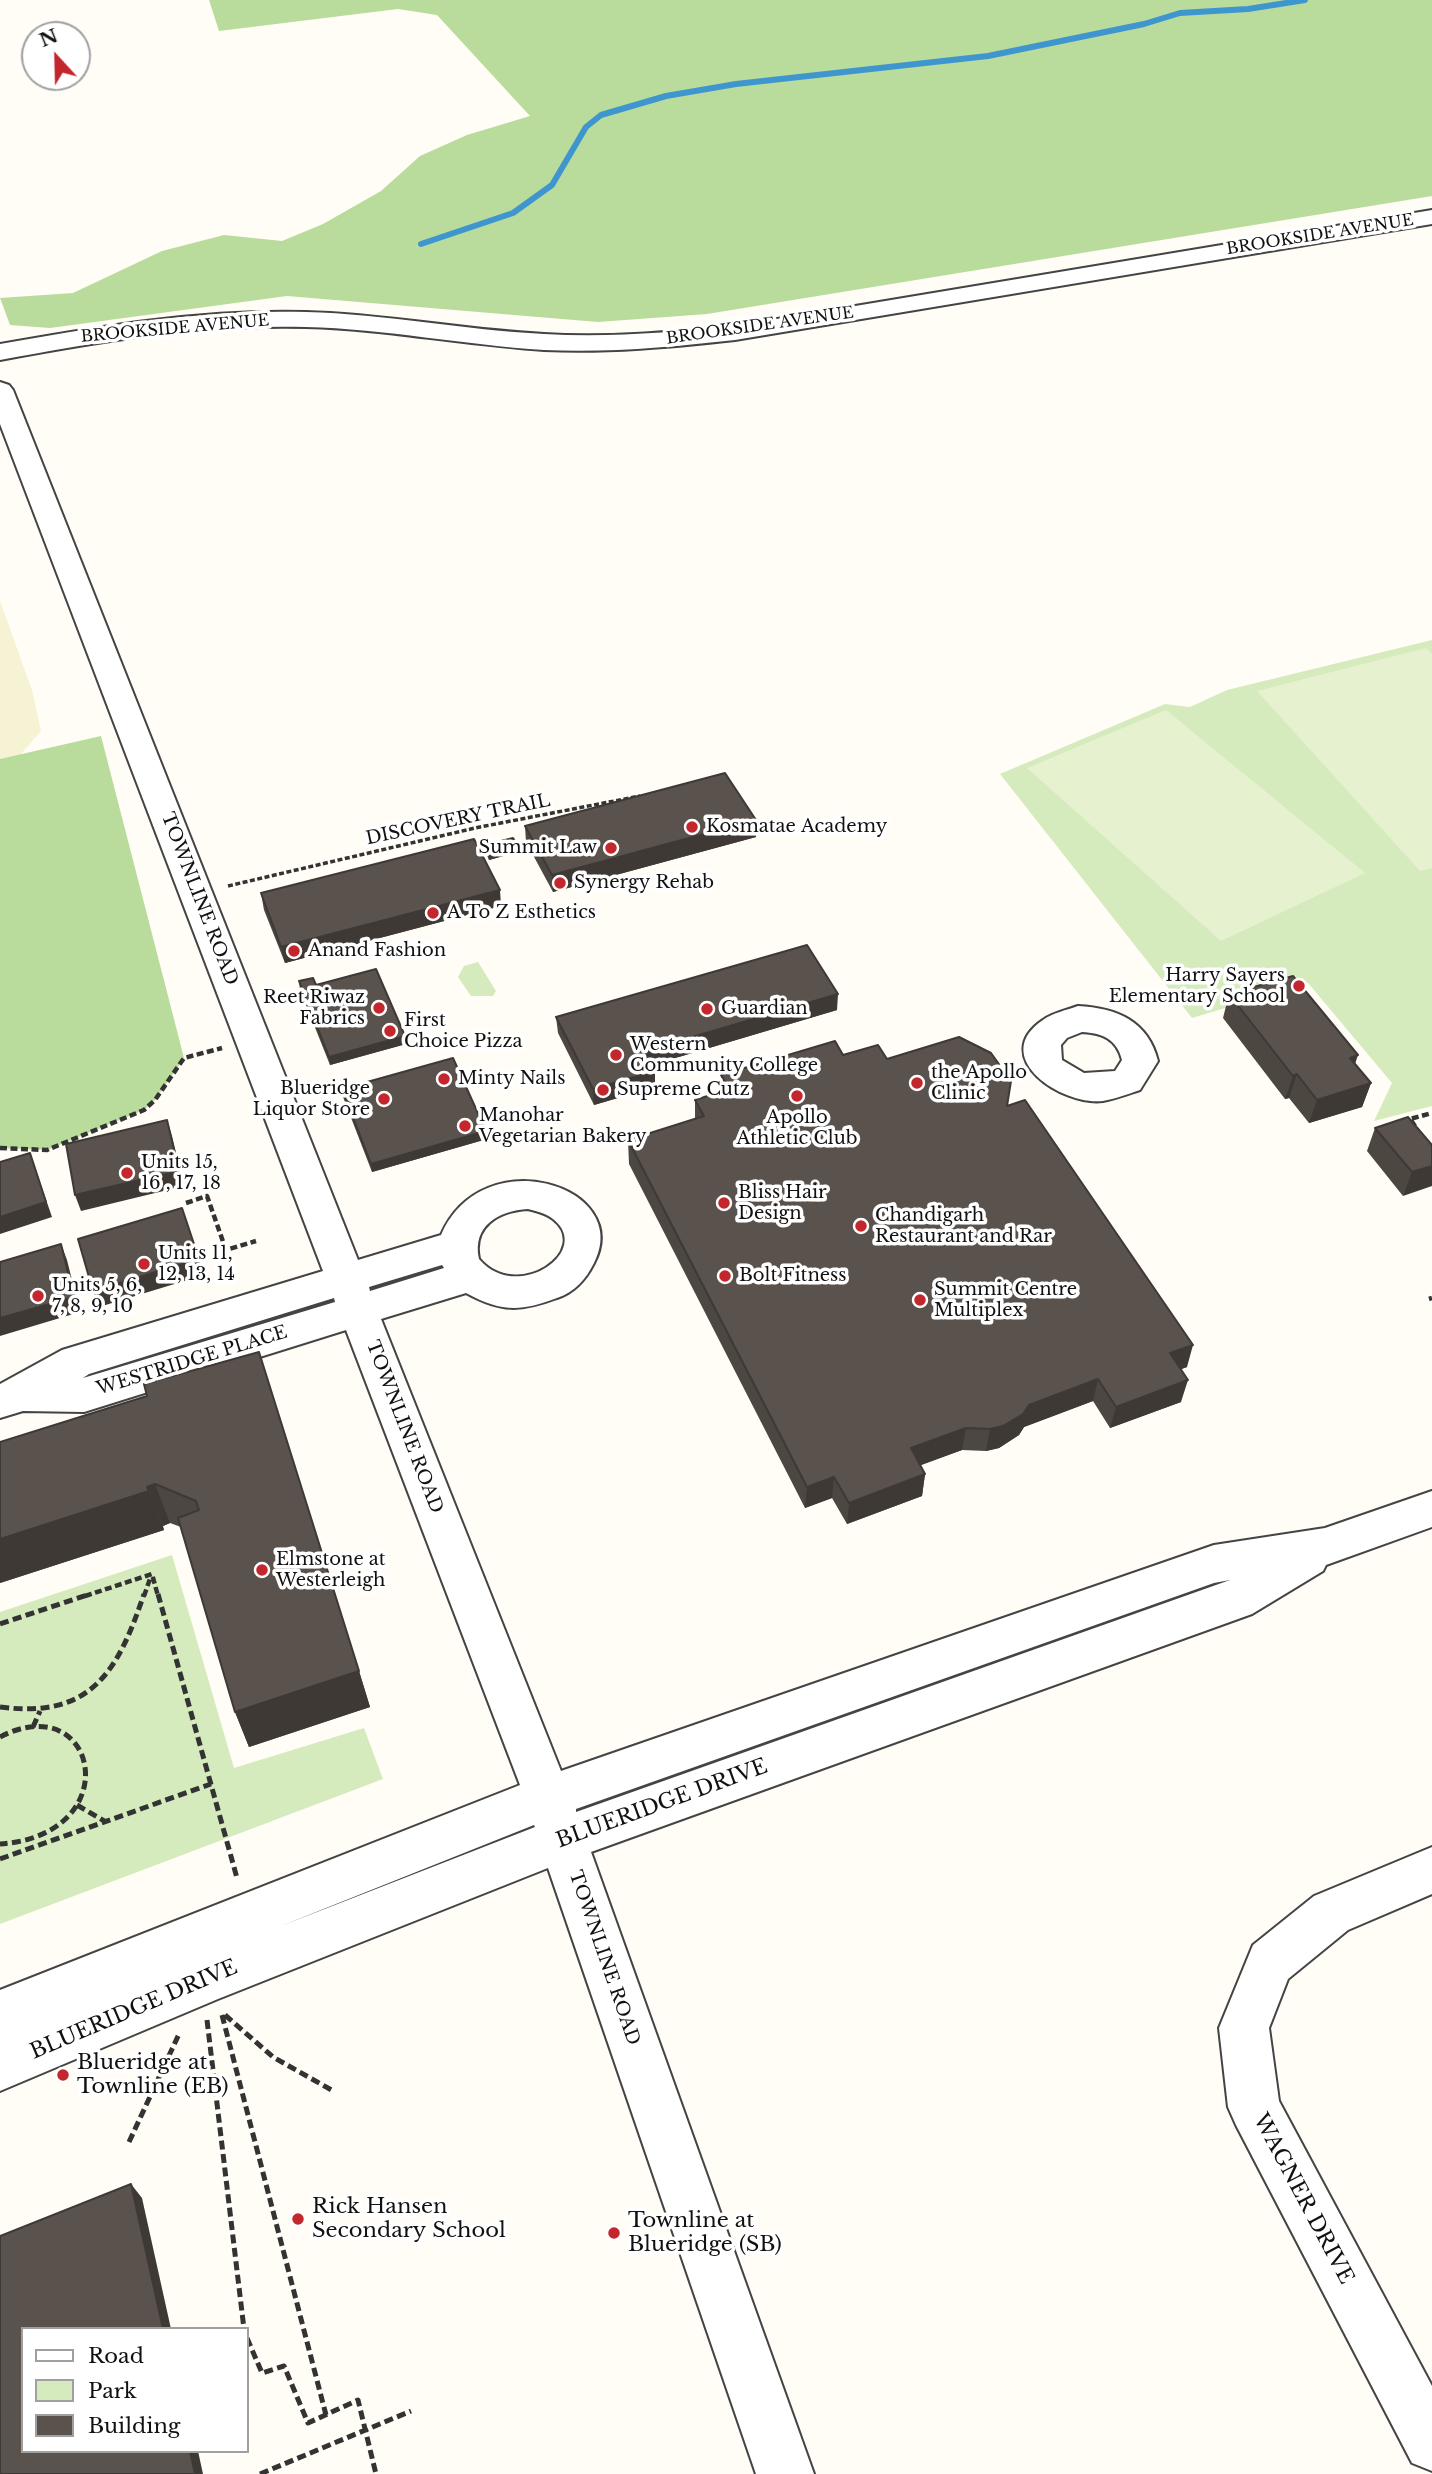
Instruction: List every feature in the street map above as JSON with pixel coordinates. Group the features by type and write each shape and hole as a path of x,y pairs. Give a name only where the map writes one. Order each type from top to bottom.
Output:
{"street":[{"name":"BROOKSIDE AVENUE","path":"0,352 132,330 274,319 337,322 545,342 644,341 709,335 1432,216"},
{"name":"TOWNLINE ROAD","path":"0,390 555,1818 785,2474"},
{"name":"WESTRIDGE PLACE","path":"11,1397 84,1395 353,1294 463,1260"},
{"name":"BLUERIDGE DRIVE","path":"0,2015 555,1818 1237,1600 1325,1548 1432,1509"},
{"name":"BLUERIDGE DRIVE","path":"0,2066 212,1977 555,1818"},
{"name":"WAGNER DRIVE","path":"1432,1870 1331,1913 1270,1962 1244,2028 1254,2107 1432,2443"}],"path":[{"name":"DISCOVERY TRAIL","path":"197,894 463,831 648,794"},
{"path":"0,1148 47,1150 144,1110 155,1100 184,1058 253,1039"},
{"path":"1418,1129 1410,1119 1432,1113"},
{"path":"186,1203 206,1196 226,1250 256,1241"},
{"path":"0,1624 152,1574"},
{"path":"0,1707 40,1711 85,1694 120,1658 152,1574"},
{"path":"152,1574 237,1879"},
{"path":"33,1727 40,1711"},
{"path":"0,1737 33,1727 63,1732 76,1744 85,1759 87,1778 77,1805 54,1830 33,1841 12,1845 0,1843"},
{"path":"0,1858 211,1784"},
{"path":"77,1805 106,1822"},
{"path":"0,1858 12,1845"},
{"path":"194,2023 222,2012"},
{"path":"222,2012 273,2057 335,2092"},
{"path":"222,2012 326,2415"},
{"path":"206,2017 244,2327"},
{"path":"129,2142 181,2028"},
{"path":"248,2340 262,2373 284,2366 308,2423 358,2400 376,2474"},
{"path":"260,2474 411,2411"}],"shaded area":[{"path":"0,601 32,690 41,731 20,755 0,759"}],"green space":[{"path":"209,0 1432,0 1432,196 707,314 598,322 287,296 50,328 10,325 0,298 73,293 162,251 224,235 282,241 323,224 381,191 420,156 467,135 530,116 437,15 398,9 219,31"},
{"name":"Harry Sayers Elementary School","path":"1432,640 1432,1106 1374,1121 1392,1083 1308,983 1192,1018 1000,774 1165,704 1190,707 1227,690"},
{"path":"1426,648 1432,654 1432,868 1420,871 1257,691"},
{"path":"1166,710 1365,873 1221,941 1027,768"},
{"path":"101,736 184,1058 155,1100 144,1110 47,1150 0,1148 0,759"},
{"path":"478,962 496,991 493,996 471,996 458,977 464,966"},
{"path":"172,1555 234,1768 364,1728 383,1779 0,1924 0,1612"}],"building":[{"path":"725,773 756,820 552,875 525,826"},
{"path":"513,838 517,844 488,851 485,845"},
{"path":"474,839 500,890 281,947 261,893"},
{"path":"807,945 838,994 645,1051 655,1071 593,1089 556,1017"},
{"path":"376,969 405,1036 329,1057 299,981 313,978 316,985"},
{"path":"1293,976 1358,1055 1350,1058 1371,1083 1317,1100 1297,1074 1293,1076 1229,994"},
{"name":"Summit Centre Multiplex","path":"959,1037 991,1053 1011,1081 1007,1106 1025,1100 1193,1345 1170,1353 1188,1380 1116,1407 1098,1379 1029,1405 1023,1414 1003,1426 990,1429 966,1428 911,1448 925,1474 849,1503 834,1477 807,1487 628,1140 704,1116 695,1100 729,1089 721,1075 835,1041 843,1055 878,1045 887,1059"},
{"path":"453,1058 486,1131 371,1164 342,1089"},
{"path":"1408,1117 1432,1145 1432,1166 1412,1172 1375,1128"},
{"name":"Units 15, 16 , 17, 18","path":"167,1120 179,1171 75,1195 66,1144"},
{"path":"30,1153 46,1202 0,1217 0,1162"},
{"name":"Units 11, 12, 13, 14","path":"182,1208 199,1259 93,1291 78,1239"},
{"name":"Units 5, 6, 7, 8, 9, 10","path":"61,1244 74,1297 0,1318 0,1262"},
{"name":"Elmstone at Westerleigh","path":"259,1352 359,1671 235,1712 178,1518 199,1510 196,1501 155,1484 147,1487 149,1491 0,1539 0,1442 147,1396 144,1384"},
{"path":"131,2184 163,2327 21,2327 21,2453 190,2453 195,2474 0,2474 0,2236"}],"waterway":[{"path":"421,244 513,213 552,185 586,127 601,115 666,96 736,84 988,56 1144,24 1180,13 1248,9 1305,0"}],"place":[{"name":"Kosmatae Academy","path":"692,827"},
{"name":"Summit Law","path":"611,848"},
{"name":"Synergy Rehab","path":"560,883"},
{"name":"A To Z Esthetics","path":"433,913"},
{"name":"Anand Fashion","path":"294,951"},
{"name":"Harry Sayers Elementary School","path":"1299,986"},
{"name":"Reet Riwaz Fabrics","path":"379,1008"},
{"name":"Guardian","path":"707,1009"},
{"name":"First Choice Pizza","path":"390,1031"},
{"name":"Western Community College","path":"616,1055"},
{"name":"Minty Nails","path":"444,1079"},
{"name":"the Apollo Clinic","path":"917,1083"},
{"name":"Supreme Cutz","path":"603,1090"},
{"name":"Apollo Athletic Club","path":"797,1096"},
{"name":"Blueridge Liquor Store","path":"384,1099"},
{"name":"Manohar Vegetarian Bakery","path":"465,1126"},
{"name":"Units 15, 16 , 17, 18","path":"127,1173"},
{"name":"Bliss Hair Design","path":"724,1203"},
{"name":"Chandigarh Restaurant and Rar","path":"861,1226"},
{"name":"Units 11, 12, 13, 14","path":"144,1264"},
{"name":"Bolt Fitness","path":"725,1276"},
{"name":"Units 5, 6, 7, 8, 9, 10","path":"38,1296"},
{"name":"Summit Centre Multiplex","path":"920,1300"},
{"name":"Elmstone at Westerleigh","path":"262,1570"},
{"name":"Blueridge at Townline (EB)","path":"63,2075"},
{"name":"Rick Hansen Secondary School","path":"298,2219"},
{"name":"Townline at Blueridge (SB)","path":"614,2233"}]}
